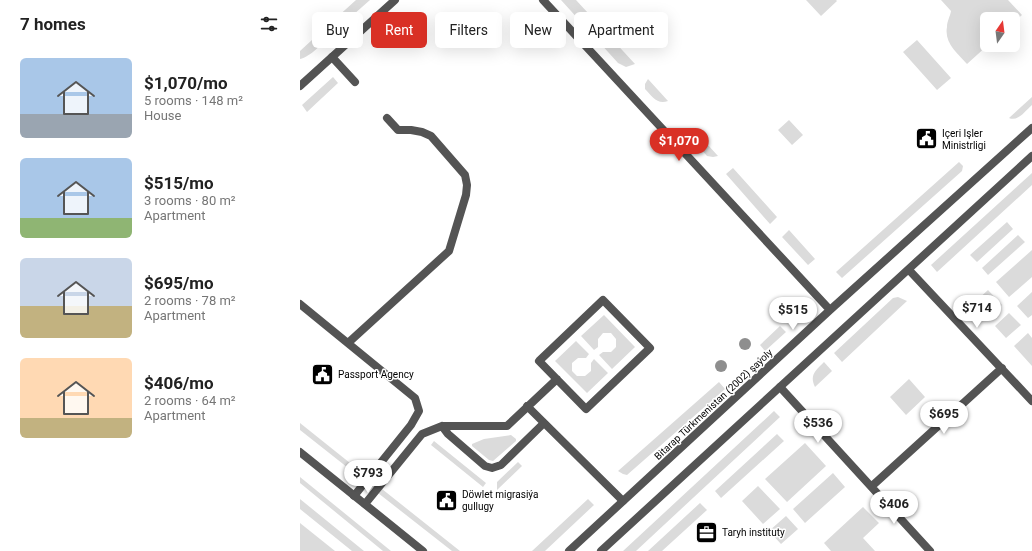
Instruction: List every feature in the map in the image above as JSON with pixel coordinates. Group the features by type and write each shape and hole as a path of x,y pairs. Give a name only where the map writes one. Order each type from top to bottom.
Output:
{"street":[{"path":"300,86 395,0"},
{"path":"543,0 830,310"},
{"path":"332,57 355,82"},
{"path":"348,343 449,251 466,195 467,185 465,175 431,136 422,132 398,130 387,118"},
{"name":"Bitarap Türkmenistan (2002) şaýoly","path":"569,551 830,310 1032,128"},
{"path":"601,551 1032,156"},
{"path":"909,270 1032,400"},
{"path":"603,300 650,348 586,409 557,379 539,361 603,300"},
{"path":"300,304 415,398 419,411 411,425 354,496"},
{"path":"872,486 1002,368"},
{"path":"365,504 422,434 442,426 507,426 557,379"},
{"path":"780,387 930,551"},
{"path":"527,406 623,502"},
{"path":"442,426 448,434 485,466 492,468 501,465 544,423"},
{"path":"300,452 422,551"}],"shaded area":[{"path":"356,0 370,0 356,12 343,12"},
{"path":"561,0 576,0 587,12 574,12 574,14"},
{"path":"806,0 836,0 837,1 821,16"},
{"path":"941,0 1008,0 1019,12 980,12 980,52 967,64 955,52 947,38 947,23 951,11"},
{"path":"312,40 312,48 317,48 310,54 300,59 300,51"},
{"path":"917,40 951,78 937,90 903,52"},
{"path":"604,48 620,48 635,64 626,67 618,63"},
{"path":"333,77 338,83 307,112 302,105"},
{"path":"648,79 668,101 661,102 652,97 645,89 645,84"},
{"path":"1032,97 1032,105 1024,113 1012,119 1009,118"},
{"path":"789,120 803,135 792,145 778,130"},
{"path":"698,134 718,156 707,156 695,142"},
{"path":"959,162 963,166 962,171 842,278 836,272"},
{"path":"733,168 777,217 770,224 726,174"},
{"path":"1032,173 1032,185 937,272 931,265"},
{"path":"1007,222 1013,229 977,262 970,255"},
{"path":"789,230 815,259 808,265 782,237"},
{"path":"1018,235 1025,242 988,275 982,268"},
{"path":"1032,250 1032,277 1009,297 996,282"},
{"path":"988,290 1002,305 987,317 974,303"},
{"path":"1032,292 1032,315 1028,318 1017,306"},
{"path":"898,297 907,301 842,362 834,353 893,298"},
{"path":"1009,313 1021,325 1006,338 995,326"},
{"path":"604,315 635,347 612,369 599,355 603,352 611,352 616,347 616,339 611,333 603,333 598,339 598,347 594,350 581,336"},
{"path":"780,326 786,332 765,351 760,345"},
{"path":"1028,333 1032,338 1032,366 1014,346"},
{"path":"576,341 589,354 586,358 578,358 572,363 572,371 577,376 585,376 591,371 591,363 594,359 608,373 587,393 555,361"},
{"path":"824,362 832,371 815,387 813,383 814,373"},
{"path":"909,379 925,397 906,415 890,397"},
{"path":"719,382 725,389 627,475 618,471"},
{"path":"774,411 780,417 636,551 623,551"},
{"path":"300,423 360,471 357,475 300,430"},
{"path":"777,434 784,441 721,498 715,491"},
{"path":"511,435 516,439 516,441 493,461 489,460 472,446 472,444 484,439"},
{"path":"434,441 486,483 483,487 431,445"},
{"path":"805,443 826,466 787,502 765,479"},
{"path":"518,462 522,466 497,490 497,482"},
{"path":"833,473 845,487 805,523 793,509"},
{"path":"300,477 391,551 383,551 300,483"},
{"path":"758,486 780,509 763,524 742,501"},
{"path":"382,489 460,551 452,551 378,493"},
{"path":"300,499 364,551 352,551 300,509"},
{"path":"588,499 594,505 545,551 532,551"},
{"path":"700,503 707,510 662,551 648,551"},
{"path":"863,507 879,523 863,538 875,551 831,551 824,543"},
{"path":"786,516 798,529 781,544 769,531"},
{"path":"300,523 335,551 300,551"}],"place":[{"name":"Içeri Işler Ministrligi","path":"927,139"},
{"name":"Passport Agency","path":"323,374"},
{"name":"Döwlet migrasiýa gullugy","path":"447,500"},
{"name":"Taryh instituty","path":"707,532"}]}
